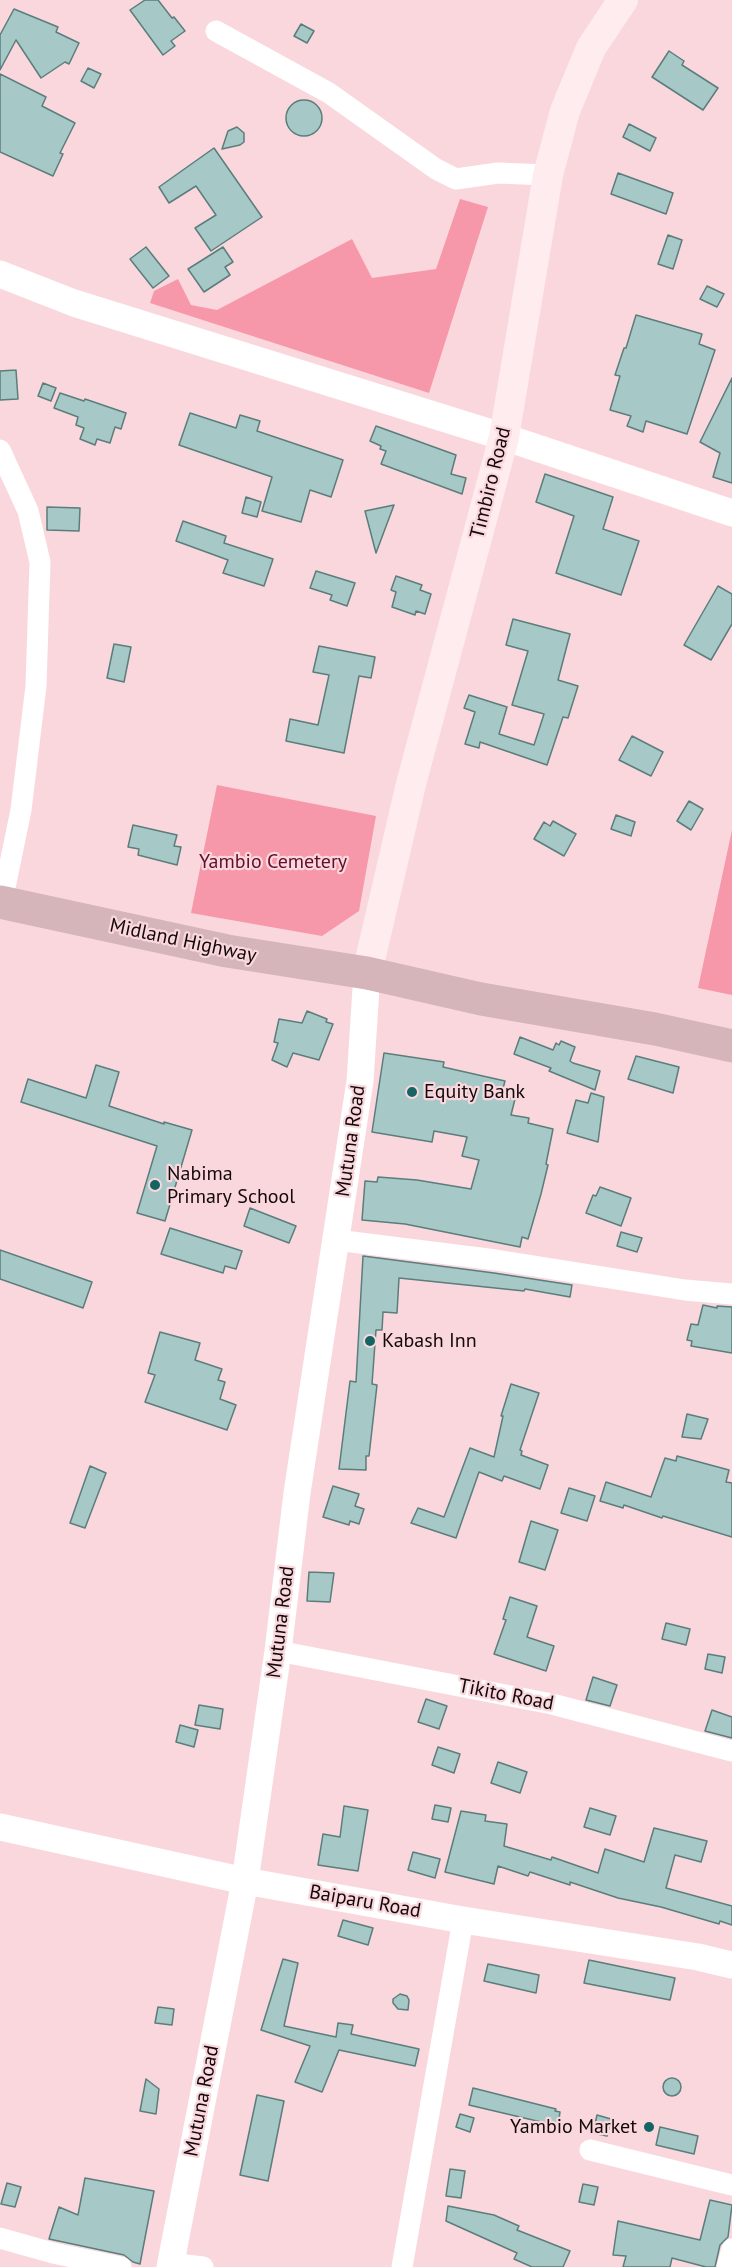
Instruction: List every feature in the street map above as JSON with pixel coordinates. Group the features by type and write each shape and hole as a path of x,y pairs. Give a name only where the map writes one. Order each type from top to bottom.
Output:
{"main road":[{"name":"Timbiro Road","path":"367,973 411,784 504,437 548,175 565,111 591,48 623,0"},
{"name":"Midland Highway","path":"1,902 227,951 367,973 481,999 655,1029 732,1046"}],"street":[{"path":"216,32 329,93 436,169 456,179 498,173 548,175"},
{"path":"0,274 74,303 504,437 732,513"},
{"path":"0,450 28,511 40,562 36,686 21,810 1,902"},
{"name":"Mutuna Road","path":"170,2265 245,1881 278,1651 297,1493 360,1081 367,973"},
{"path":"336,1240 496,1260 685,1290 732,1294"},
{"name":"Tikito Road","path":"278,1651 552,1704 732,1751"},
{"name":"Baiparu Road","path":"0,1827 245,1881 463,1920 698,1957 732,1965"},
{"path":"402,2267 463,1920"},
{"path":"590,2150 732,2185"},
{"path":"0,2238 53,2253 121,2267"},
{"path":"728,2267 732,2249"},
{"path":"170,2265 203,2267"}],"green space":[{"path":"460,199 488,207 429,393 150,303 154,291 178,279 191,305 217,310 352,239 372,278 436,269"},
{"name":"Yambio Cemetery","path":"217,785 376,816 359,911 322,936 191,913"},
{"path":"732,830 732,995 698,988"}],"building":[{"path":"145,0 158,0 185,31 171,41 175,46 163,55 130,10"},
{"path":"14,9 58,27 56,32 79,43 69,64 65,62 41,78 16,40 0,70 0,35"},
{"path":"301,24 314,31 307,43 294,36"},
{"path":"669,51 684,61 682,65 718,88 703,110 652,77"},
{"path":"88,68 101,74 94,88 81,81"},
{"path":"0,74 46,97 42,106 75,123 60,153 63,154 53,176 0,152"},
{"path":"304,100 317,105 322,118 317,131 304,136 291,131 286,118 291,105"},
{"path":"629,124 656,138 650,151 623,137"},
{"path":"237,127 244,133 244,142 222,149 228,131"},
{"path":"214,148 262,217 211,251 195,228 216,215 196,186 169,203 159,187"},
{"path":"618,173 673,193 666,214 611,194"},
{"path":"668,235 682,240 673,269 658,264"},
{"path":"146,247 169,276 153,288 130,259"},
{"path":"223,247 233,262 225,267 230,275 204,292 188,269"},
{"path":"707,286 724,294 717,307 700,299"},
{"path":"636,315 702,334 699,344 715,350 687,434 646,421 643,432 627,426 631,416 610,410 620,376 615,375"},
{"path":"16,370 18,399 0,400 0,371"},
{"path":"732,378 732,483 713,477 720,453 700,442"},
{"path":"43,383 56,388 51,401 38,396"},
{"path":"60,393 126,413 121,429 115,427 110,443 97,439 95,445 80,439 84,428 76,425 78,417 54,408"},
{"path":"190,413 236,428 240,415 260,421 257,431 343,460 331,497 310,490 301,522 262,511 272,477 179,445"},
{"path":"376,426 456,455 451,474 466,478 462,494 381,464 386,451 370,441"},
{"path":"545,474 613,497 603,529 639,541 621,595 556,573 574,516 536,502"},
{"path":"246,497 261,502 257,517 242,513"},
{"path":"394,505 376,553 365,511"},
{"path":"47,507 80,508 79,531 47,530"},
{"path":"183,521 226,536 224,543 273,559 264,586 223,573 228,560 176,541"},
{"path":"316,571 355,583 347,606 330,600 332,595 310,588"},
{"path":"396,576 422,585 420,590 431,594 425,614 416,611 415,615 392,607 396,592 391,590"},
{"path":"718,586 732,594 732,624 711,660 684,645"},
{"path":"513,619 570,634 558,680 578,686 568,718 563,717 547,765 480,742 479,748 465,744 475,712 464,708 469,695 507,707 499,734 534,745 544,714 512,705 528,651 506,645"},
{"path":"114,644 131,647 124,682 107,678"},
{"path":"319,646 375,657 371,678 359,676 344,753 286,741 290,719 318,725 329,675 313,672"},
{"path":"632,736 663,752 651,776 619,760"},
{"path":"689,801 703,809 691,830 677,821"},
{"path":"616,815 635,822 631,836 611,829"},
{"path":"553,821 576,834 564,856 534,839 544,822 550,826"},
{"path":"133,825 177,835 174,846 181,847 177,865 138,855 139,849 128,847"},
{"path":"307,1011 333,1024 319,1060 293,1053 287,1067 272,1060 278,1043 274,1042 279,1019 302,1023"},
{"path":"520,1037 553,1050 556,1043 559,1045 561,1041 575,1047 570,1061 600,1071 595,1090 549,1071 551,1068 514,1054"},
{"path":"384,1053 444,1062 443,1067 505,1081 501,1096 515,1099 511,1115 529,1118 528,1123 553,1129 541,1194 528,1239 522,1237 520,1247 405,1224 362,1220 365,1181 377,1182 378,1177 417,1180 471,1189 479,1160 462,1156 467,1137 434,1131 432,1142 372,1132"},
{"path":"636,1056 679,1067 673,1093 628,1079"},
{"path":"96,1065 119,1072 109,1106 164,1124 164,1122 192,1130 165,1221 137,1213 157,1146 21,1102 28,1079 86,1098"},
{"path":"591,1093 604,1097 598,1142 567,1133 576,1100 588,1103"},
{"path":"600,1187 631,1198 621,1226 586,1213 593,1195 596,1196"},
{"path":"250,1208 296,1226 289,1243 244,1226"},
{"path":"170,1228 242,1251 236,1269 225,1266 223,1273 161,1254"},
{"path":"621,1232 642,1238 637,1252 617,1246"},
{"path":"0,1250 92,1282 83,1308 0,1279"},
{"path":"363,1256 572,1285 570,1297 525,1289 524,1291 399,1278 397,1313 383,1312 382,1330 376,1330 372,1384 377,1385 366,1470 339,1469 350,1381 356,1382"},
{"path":"703,1305 717,1308 717,1306 732,1307 732,1353 691,1346 692,1341 687,1340 691,1324 698,1325"},
{"path":"160,1332 200,1343 195,1360 222,1369 218,1380 225,1382 220,1399 236,1405 227,1430 145,1402 155,1375 148,1373"},
{"path":"511,1384 539,1393 520,1450 521,1455 548,1465 540,1489 504,1476 502,1481 479,1472 456,1538 411,1523 418,1508 444,1517 470,1448 494,1457 503,1416 501,1416"},
{"path":"687,1414 708,1419 701,1439 682,1437"},
{"path":"677,1456 729,1470 726,1482 732,1483 732,1537 624,1505 623,1508 600,1501 606,1482 651,1497 665,1458 676,1461"},
{"path":"90,1466 106,1473 85,1528 70,1523"},
{"path":"333,1486 359,1494 355,1506 364,1509 359,1524 350,1521 349,1525 323,1517"},
{"path":"569,1488 595,1496 587,1521 561,1513"},
{"path":"531,1521 558,1530 545,1570 519,1562"},
{"path":"309,1572 334,1573 330,1602 307,1601"},
{"path":"510,1597 537,1606 527,1637 554,1646 546,1671 494,1654 506,1620 503,1619"},
{"path":"666,1623 690,1629 686,1645 662,1639"},
{"path":"708,1654 725,1657 722,1673 705,1669"},
{"path":"593,1677 617,1685 610,1706 586,1700"},
{"path":"426,1699 447,1706 439,1729 418,1722"},
{"path":"199,1705 223,1709 220,1729 195,1725"},
{"path":"712,1710 732,1717 732,1738 705,1731"},
{"path":"180,1725 198,1730 194,1747 176,1742"},
{"path":"438,1747 460,1754 454,1773 432,1765"},
{"path":"498,1762 527,1772 520,1793 491,1783"},
{"path":"435,1805 451,1808 448,1822 432,1819"},
{"path":"344,1806 368,1810 358,1871 318,1865 323,1834 340,1837"},
{"path":"590,1808 616,1816 610,1835 584,1827"},
{"path":"461,1811 486,1815 485,1821 507,1824 504,1846 551,1860 552,1857 598,1873 605,1849 644,1862 654,1828 707,1841 701,1862 675,1855 666,1888 732,1906 732,1925 720,1921 719,1924 661,1907 618,1898 530,1872 528,1876 498,1866 494,1884 445,1872"},
{"path":"413,1852 440,1859 435,1878 408,1870"},
{"path":"343,1920 373,1928 368,1945 338,1936"},
{"path":"283,1959 298,1963 284,2026 336,2037 338,2023 353,2025 351,2034 419,2049 415,2066 339,2050 322,2092 295,2082 310,2046 261,2030"},
{"path":"589,1960 675,1978 670,2000 584,1983"},
{"path":"488,1964 539,1975 536,1993 484,1981"},
{"path":"400,1994 407,1996 409,2000 408,2010 398,2009 393,2003 393,1999"},
{"path":"158,2007 174,2009 172,2025 155,2023"},
{"path":"672,2078 678,2081 681,2087 678,2093 672,2096 666,2093 663,2087 666,2081"},
{"path":"146,2079 159,2089 156,2114 140,2111"},
{"path":"473,2088 556,2109 555,2111 560,2112 558,2126 469,2105"},
{"path":"257,2095 284,2101 268,2181 240,2175"},
{"path":"460,2114 474,2118 470,2132 456,2127"},
{"path":"597,2115 611,2119 607,2136 593,2133"},
{"path":"660,2127 698,2136 694,2154 656,2145"},
{"path":"450,2169 465,2171 461,2198 446,2196"},
{"path":"85,2178 154,2191 140,2264 124,2255 49,2239 59,2207 78,2215"},
{"path":"7,2183 21,2187 15,2207 1,2204"},
{"path":"583,2184 598,2187 594,2205 579,2202"},
{"path":"710,2200 732,2205 728,2237 720,2245 715,2267 706,2267 672,2258 670,2267 623,2267 626,2256 613,2255 618,2221 700,2240"},
{"path":"448,2206 494,2215 519,2226 517,2230 570,2251 563,2267 532,2267 514,2259 517,2253 446,2221"}],"place":[{"name":"Equity Bank","path":"412,1092"},
{"name":"Nabima Primary School","path":"155,1185"},
{"name":"Kabash Inn","path":"370,1341"},
{"name":"Yambio Market","path":"649,2127"}]}
